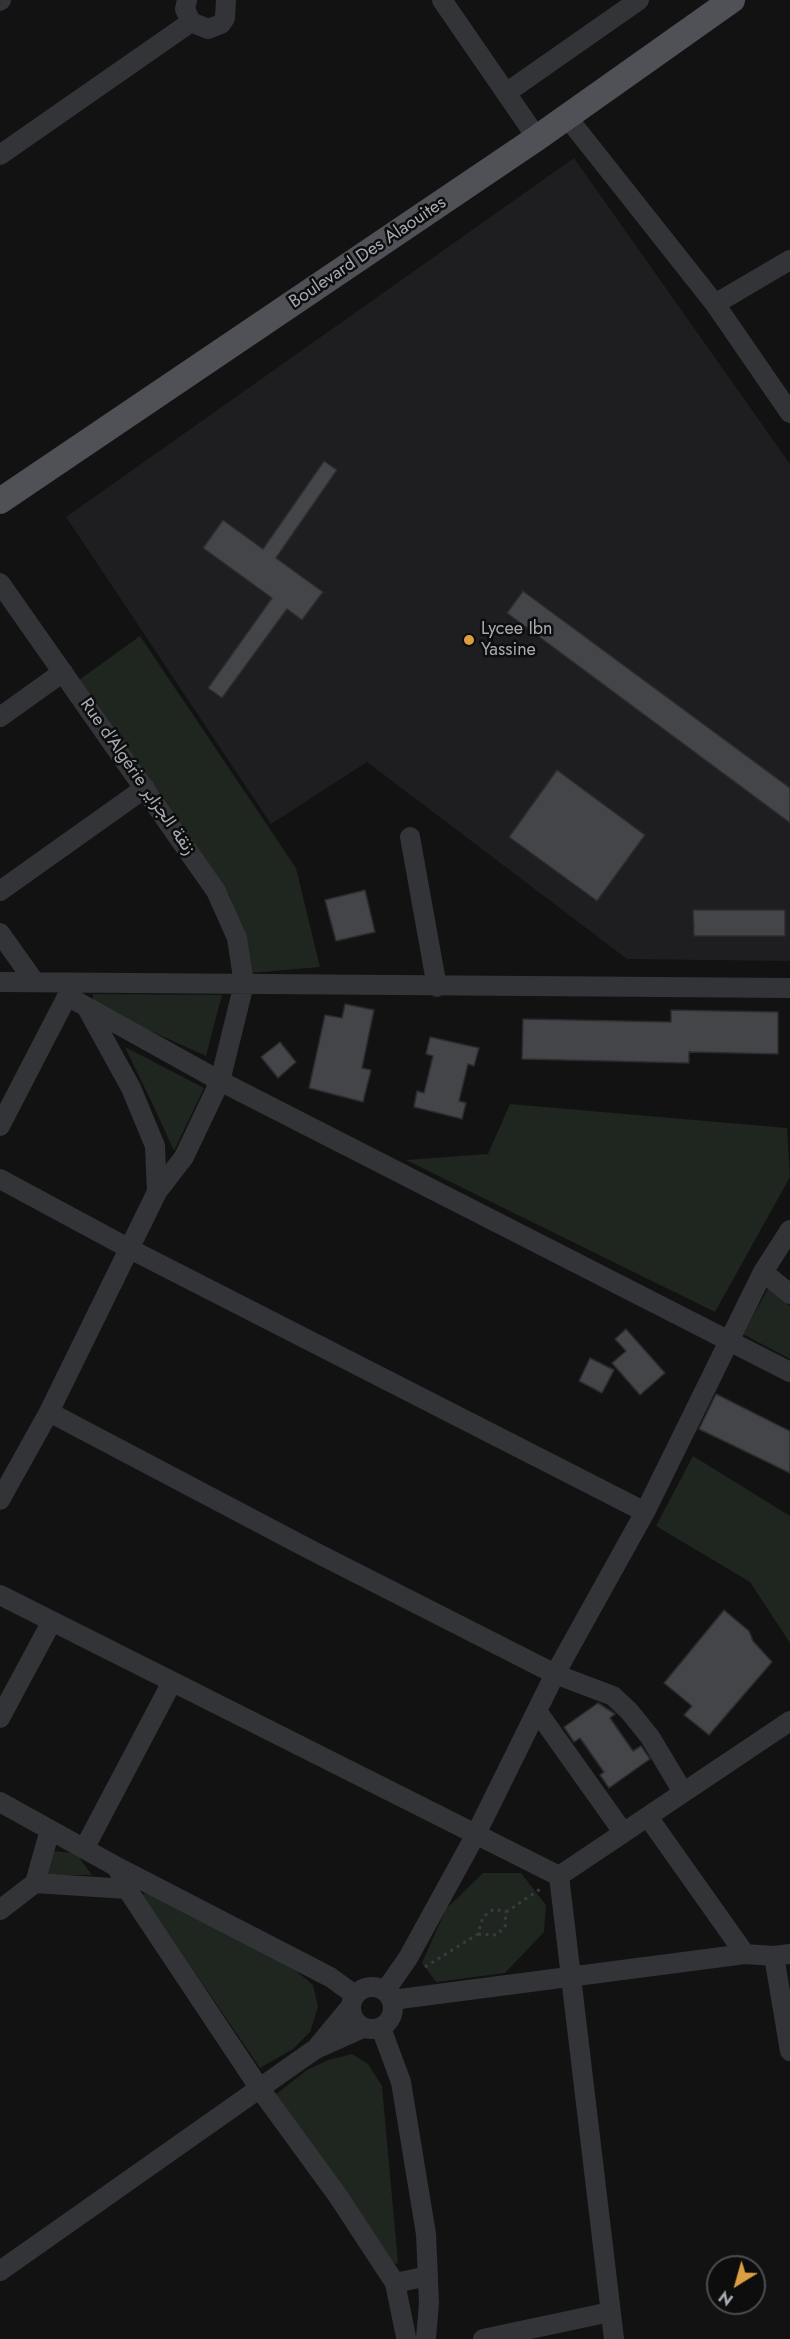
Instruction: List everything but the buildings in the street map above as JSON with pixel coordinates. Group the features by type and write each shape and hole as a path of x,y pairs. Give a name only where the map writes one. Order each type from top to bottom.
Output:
{"main road":[{"name":"Boulevard Des Alaouites","path":"0,501 537,138 732,0"}],"street":[{"path":"187,0 185,9 191,22 208,29 221,24 228,11 226,0"},
{"path":"442,0 537,138"},
{"path":"506,93 639,0"},
{"path":"0,155 191,22"},
{"path":"567,117 715,304 790,413"},
{"path":"715,304 790,260"},
{"name":"Rue d'Algérie زنقة الجزاير","path":"0,583 216,891 237,938 244,984"},
{"path":"0,717 63,672"},
{"path":"0,891 145,788"},
{"path":"410,837 437,987"},
{"path":"0,933 34,981"},
{"path":"0,981 34,981 70,990 244,984 790,988"},
{"path":"0,1498 49,1412 157,1192 184,1157 220,1081 244,984"},
{"path":"70,990 88,1010 131,1088 155,1146 157,1192"},
{"path":"0,1126 70,990"},
{"path":"88,1010 220,1081 790,1372"},
{"path":"0,1179 130,1249 645,1512"},
{"path":"0,2271 314,2050 372,2028 392,2016 388,1996 475,1836 555,1674 645,1512 763,1272 790,1230"},
{"path":"763,1272 790,1294"},
{"path":"49,1412 309,1549 555,1674 613,1696 629,1710 650,1737 683,1792"},
{"path":"0,1595 475,1836 559,1876"},
{"path":"0,1718 52,1621"},
{"path":"84,1849 172,1682"},
{"path":"537,1711 623,1832"},
{"path":"559,1876 790,1721"},
{"path":"0,1802 117,1867 330,1977 353,2000 356,2023 372,2028 401,2082 426,2234 429,2323 427,2338 414,2334 405,2338 395,2283 338,2196 260,2089 127,1889 117,1867"},
{"path":"648,1817 745,1954"},
{"path":"0,1910 35,1883 50,1830"},
{"path":"559,1876 569,1978 614,2339"},
{"path":"35,1883 127,1889"},
{"path":"314,2050 353,2000 369,1987 388,1996 569,1978 745,1954 782,1955 790,2051"},
{"path":"395,2283 428,2276"},
{"path":"483,2339 610,2312"}],"path":[{"path":"506,1912 559,1876"},
{"path":"478,1934 483,1917 494,1908 506,1912"},
{"path":"422,1968 478,1934 496,1935 505,1927 506,1912"}],"shaded area":[{"name":"Lycee Ibn Yassine","path":"574,158 790,464 790,961 627,959 367,762 271,824 66,517"},
{"path":"140,636 296,868 320,967 250,973 230,896 79,680"},
{"path":"93,994 222,995 206,1056 93,1005"},
{"path":"125,1047 204,1088 174,1151 153,1105"},
{"path":"510,1104 787,1128 790,1177 715,1312 406,1160 488,1154"},
{"path":"769,1287 790,1306 790,1359 743,1334"},
{"path":"693,1456 790,1516 790,1643 750,1582 656,1526"},
{"path":"50,1851 76,1853 92,1875 43,1875"},
{"path":"483,1873 521,1873 546,1905 544,1932 505,1973 436,1982 422,1963 446,1909"},
{"path":"147,1891 295,1970 313,1985 318,2007 310,2032 293,2049 260,2068 142,1895"},
{"path":"352,2054 368,2064 382,2086 398,2263 391,2265 275,2095 307,2070 328,2060"}],"place":[{"name":"Lycee Ibn Yassine","path":"469,640"}]}
